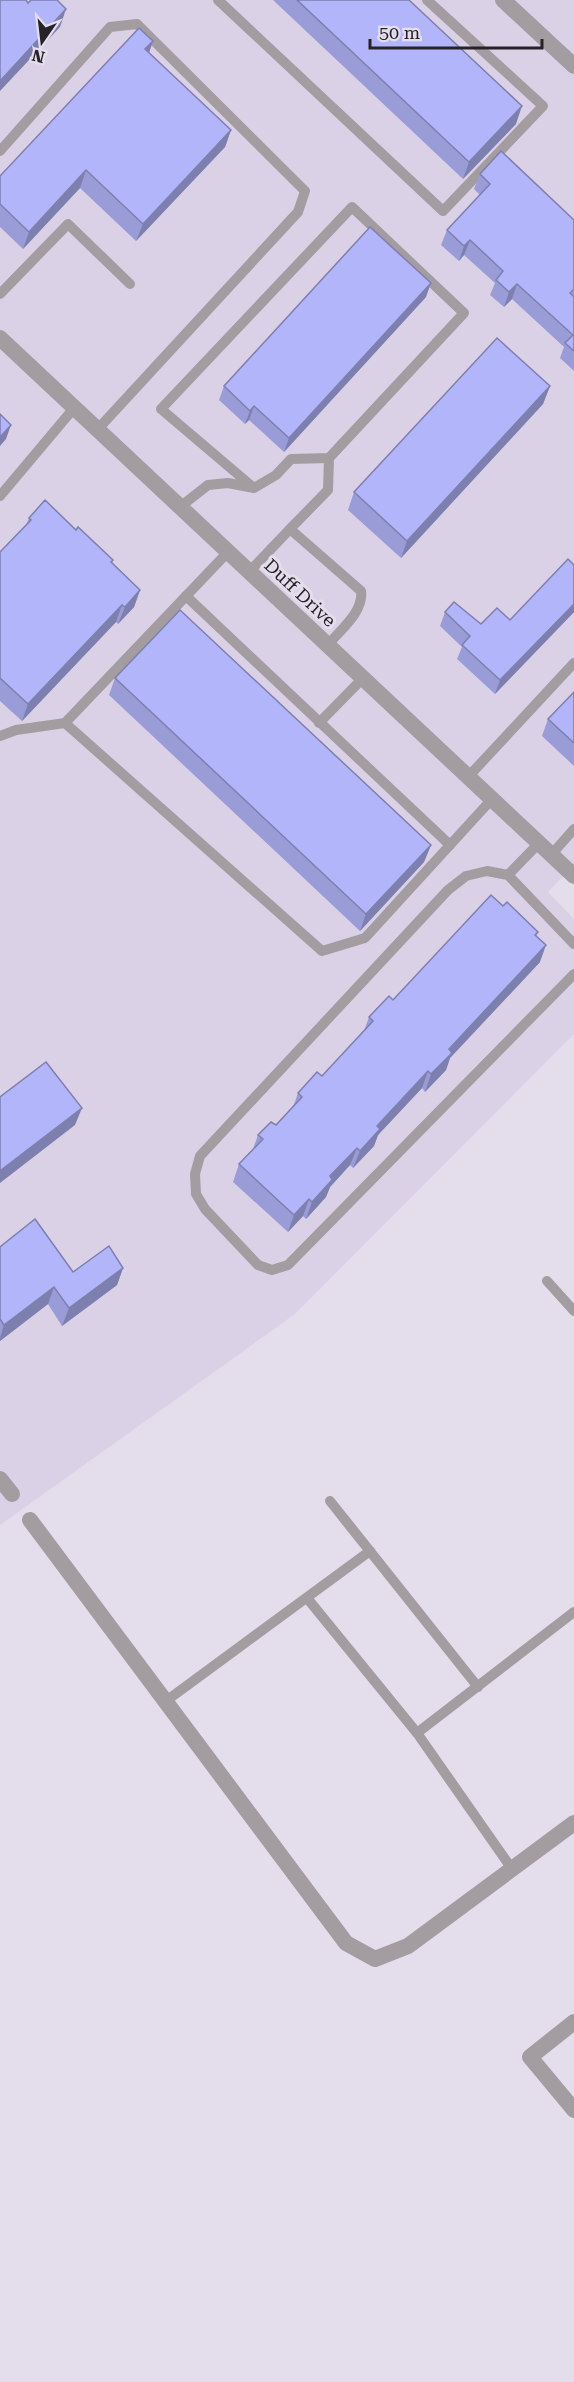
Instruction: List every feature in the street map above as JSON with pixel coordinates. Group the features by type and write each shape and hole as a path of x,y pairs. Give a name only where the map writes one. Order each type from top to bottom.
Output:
{"street":[{"path":"503,0 574,66"},
{"name":"Duff Drive","path":"0,338 574,876"},
{"path":"0,1479 12,1494"},
{"path":"30,1520 346,1942 375,1959 408,1946 574,1823"},
{"path":"574,2022 530,2057 574,2110"}],"lane":[{"path":"218,0 443,211 543,106 427,0"},
{"path":"0,151 110,27 137,24 305,191 298,212 98,430"},
{"path":"249,572 328,490 329,458 464,313 351,207 161,409 254,488"},
{"path":"0,294 68,224 130,284"},
{"path":"0,496 74,408"},
{"path":"180,507 208,484 228,483 254,488 276,475 291,459 329,458"},
{"path":"290,529 361,591 362,599 357,611 328,645"},
{"path":"0,736 16,730 65,723 228,552"},
{"path":"186,596 450,845"},
{"path":"468,777 574,663"},
{"path":"319,723 363,678"},
{"path":"65,723 322,951 365,938 492,799"},
{"path":"551,855 574,829"},
{"path":"508,875 538,843"},
{"path":"574,944 508,875 487,872 466,876 448,890 200,1156 195,1174 196,1194 205,1209 258,1264 272,1270 288,1265 574,974"},
{"path":"546,1281 574,1311"},
{"path":"330,1501 478,1687"},
{"path":"166,1701 370,1551"},
{"path":"307,1598 417,1733 512,1869"},
{"path":"417,1733 574,1612"}],"shaded area":[{"path":"0,0 574,0 574,865 548,892 574,919 574,1034 295,1314 0,1525"}],"building":[{"path":"0,0 26,0 28,3 31,0 57,0 66,9 0,81"},
{"path":"297,0 409,0 522,106 469,162"},
{"path":"139,28 153,41 145,49 231,130 143,224 86,170 29,232 0,204 0,176"},
{"path":"501,151 574,220 574,289 570,293 574,297 574,351 565,343 573,335 517,284 509,292 496,280 503,271 470,240 464,246 447,230 490,184 480,174"},
{"path":"370,227 431,283 289,438 254,406 250,411 224,386"},
{"path":"497,338 550,386 407,541 354,492"},
{"path":"0,414 11,425 0,437"},
{"path":"45,500 76,530 78,527 113,560 111,562 140,590 125,607 122,605 28,704 0,678 0,552 31,520 29,518"},
{"path":"568,559 574,565 574,604 500,680 462,645 470,636 445,612 454,602 481,624 497,608 510,620"},
{"path":"180,610 431,845 366,914 115,678"},
{"path":"574,692 574,743 548,719"},
{"path":"491,895 503,906 507,902 538,932 535,935 546,945 449,1049 452,1053 431,1074 428,1071 377,1126 380,1129 360,1151 357,1148 330,1176 332,1180 312,1202 309,1199 294,1215 239,1164 263,1139 258,1135 271,1122 276,1125 302,1097 298,1093 317,1072 322,1076 373,1021 369,1017 389,996 393,1000"},
{"path":"46,1062 82,1108 0,1171 0,1097"},
{"path":"35,1219 73,1272 109,1246 123,1268 69,1308 54,1287 4,1325 0,1319 0,1247"}]}
